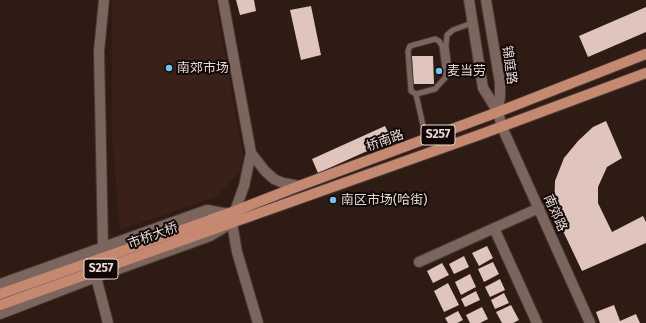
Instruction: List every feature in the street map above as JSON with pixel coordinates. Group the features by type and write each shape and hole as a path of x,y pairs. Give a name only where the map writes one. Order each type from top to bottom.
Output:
{"main road":[{"name":"桥南路","path":"232,216 299,186 498,112 646,54"},
{"name":"桥南路","path":"200,228 232,216 502,127 646,74"},
{"name":"市桥大桥","path":"0,294 200,228"},
{"name":"市桥大桥","path":"0,305 200,228"}],"street":[{"path":"103,248 99,51 104,0"},
{"path":"0,314 96,277 210,236 232,216 244,186 251,153 223,0"},
{"path":"469,0 483,88 498,112"},
{"name":"锦庭路","path":"486,0 500,83 498,112"},
{"name":"南郊路","path":"498,112 502,127 590,323"},
{"path":"251,153 265,171 274,179 283,183 299,186"},
{"path":"419,262 539,208"},
{"path":"0,284 207,210 232,216"},
{"path":"232,216 237,252 258,323"},
{"path":"494,228 537,323"},
{"path":"96,277 108,323"}],"lane":[{"path":"416,94 435,89 445,78 449,70 446,46 447,36 453,30 472,23"},
{"path":"426,139 416,94 412,91 408,51 410,46 435,39 439,41 442,46 446,76"}],"shaded area":[{"name":"南郊市场","path":"112,0 215,0 243,156 240,171 215,197 120,230 112,135"}],"building":[{"path":"236,0 254,0 256,11 240,15"},
{"path":"311,6 321,55 301,60 290,10"},
{"path":"646,7 646,32 588,57 579,36"},
{"path":"412,56 433,56 434,84 413,84"},
{"path":"606,121 622,158 607,167 598,187 598,203 612,232 643,216 646,222 646,243 582,271 554,212 555,181 564,158 578,141 593,127"},
{"path":"385,126 392,140 318,173 312,159"},
{"path":"487,246 493,258 479,266 472,253"},
{"path":"464,256 469,267 454,274 449,264"},
{"path":"493,262 499,274 484,282 478,269"},
{"path":"442,263 449,275 433,283 427,271"},
{"path":"470,274 476,287 461,295 455,282"},
{"path":"500,279 505,290 490,297 485,287"},
{"path":"448,283 459,305 444,312 434,291"},
{"path":"476,291 480,300 465,307 461,299"},
{"path":"504,293 509,303 495,309 491,300"},
{"path":"511,305 519,320 513,323 502,323 496,312"},
{"path":"614,305 620,321 636,314 640,323 600,323 596,312"},
{"path":"482,307 488,319 480,323 470,323 466,315"},
{"path":"458,311 463,320 457,323 448,323 445,318"}],"place":[{"name":"南郊市场","path":"169,68"},
{"name":"麦当劳","path":"439,71"},
{"name":"南区市场(哈街)","path":"333,200"}]}
